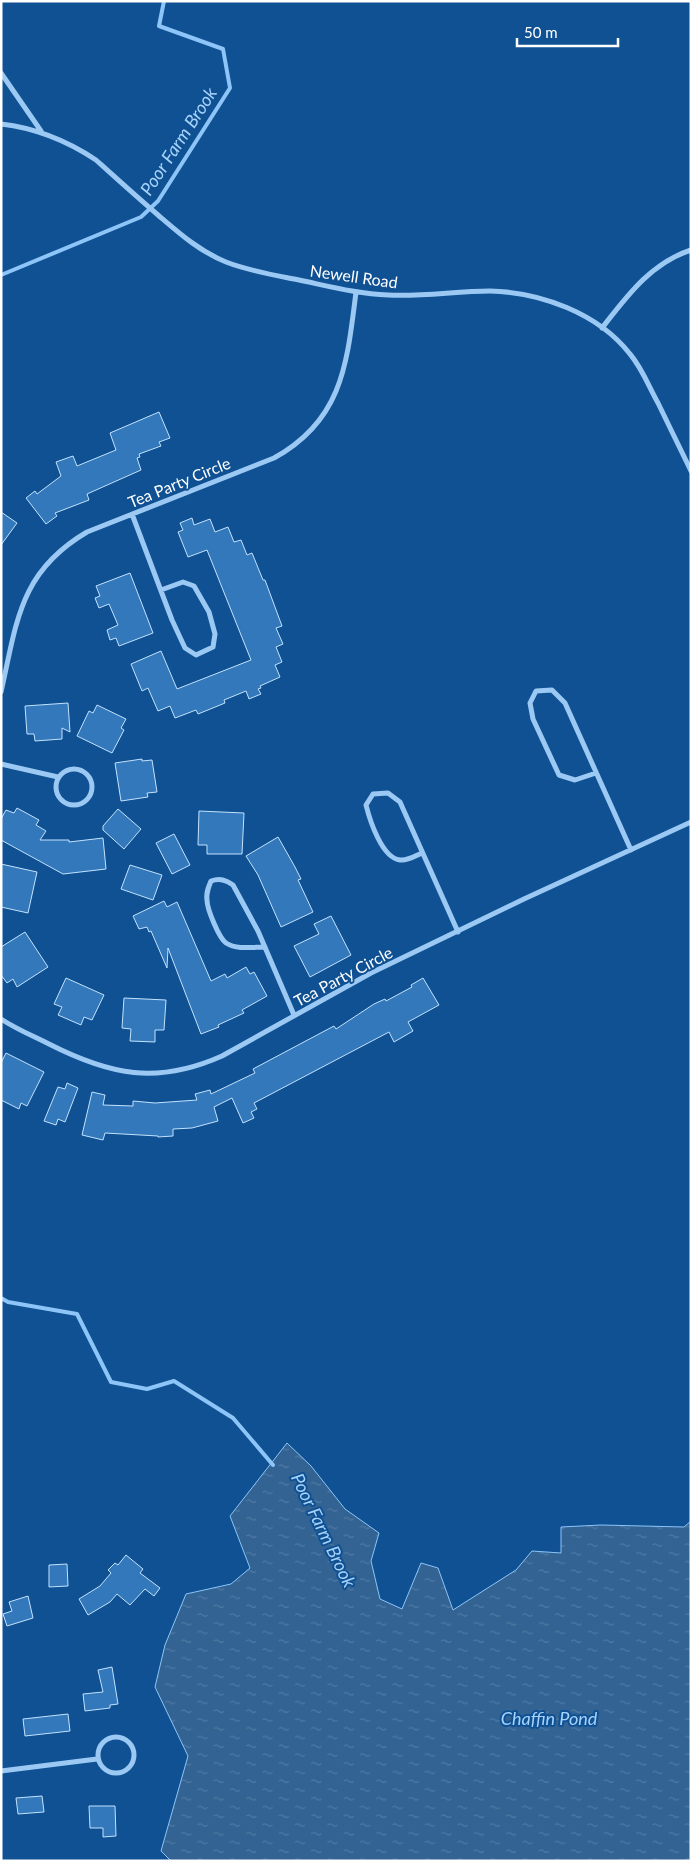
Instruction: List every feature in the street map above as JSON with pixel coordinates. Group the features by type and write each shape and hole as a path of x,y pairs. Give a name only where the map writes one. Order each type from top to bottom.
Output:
{"street":[{"path":"1,73 41,132"},
{"name":"Newell Road","path":"1,124 41,132 66,142 96,160 178,233 201,250 226,262 250,270 356,292 414,296 489,291 550,301 569,309 602,328 626,349 640,369 691,471"},
{"path":"602,328 642,280 660,265 691,250"},
{"name":"Tea Party Circle","path":"1,692 17,619 23,601 32,583 49,563 77,538 87,532 274,458 299,442 311,430 322,417 338,389 347,358 356,292"},
{"path":"132,514 161,590 184,648 196,655 213,647 215,634 209,612 194,586 182,582 161,590"},
{"path":"596,773 575,780 559,775 533,719 530,703 536,691 552,690 565,703 632,850"},
{"path":"1,764 58,778"},
{"path":"73,769 85,772 89,776 92,788 88,800 78,806 61,801 55,790 58,778 67,770 73,769"},
{"path":"422,853 406,860 397,860 386,854 370,821 366,805 373,794 388,793 400,802 458,932"},
{"name":"Tea Party Circle","path":"1,1019 83,1060 118,1071 153,1074 176,1071 211,1061 371,973 691,822"},
{"path":"265,947 239,947 226,943 217,930 206,903 207,889 211,882 217,879 227,881 233,885 265,947 294,1015"},
{"path":"112,1737 126,1740 134,1752 134,1759 131,1765 119,1773 106,1771 100,1766 98,1759 100,1745 112,1737"},
{"path":"1,1771 98,1759"}],"water":[{"name":"Chaffin Pond","path":"287,1443 311,1466 345,1509 379,1533 371,1561 380,1599 402,1609 421,1563 438,1568 453,1610 516,1570 532,1551 561,1553 561,1527 601,1525 684,1527 691,1521 691,1861 171,1861 161,1851 188,1756 155,1687 165,1645 186,1594 231,1584 250,1568 230,1516"}],"building":[{"path":"159,412 170,438 159,442 161,446 139,454 140,457 137,458 141,470 87,494 89,500 55,513 57,516 46,524 26,498 35,491 37,494 61,476 56,462 73,456 77,466 116,450 110,433"},
{"path":"1,512 17,523 1,545"},
{"path":"192,518 194,525 210,519 215,532 228,527 234,542 241,540 247,555 252,553 263,580 265,580 282,626 276,628 283,644 276,647 282,662 275,665 280,677 260,686 261,688 258,689 261,694 249,699 246,691 224,700 225,703 198,714 196,710 175,718 170,706 158,711 148,688 142,691 131,664 161,651 177,689 251,660 207,550 188,557 178,532 183,530 180,523"},
{"path":"130,573 153,633 119,646 116,638 110,640 107,630 118,625 109,604 99,608 95,598 100,596 96,586"},
{"path":"68,703 70,732 62,728 62,739 35,741 34,734 27,734 25,706"},
{"path":"97,705 126,719 121,728 124,730 112,753 77,736 89,711 93,713"},
{"path":"142,759 142,761 152,760 157,792 147,793 148,797 121,801 115,763"},
{"path":"17,808 39,820 36,825 46,831 40,840 69,840 69,842 103,838 106,869 63,874 1,840 1,819 6,810 14,813"},
{"path":"118,809 141,829 124,849 103,830 103,826"},
{"path":"199,811 244,813 242,854 207,854 207,845 198,845"},
{"path":"174,834 190,865 172,874 156,843"},
{"path":"278,837 301,879 298,880 313,912 281,927 258,875 246,856"},
{"path":"1,864 37,872 28,913 1,907"},
{"path":"130,865 162,875 153,900 121,889"},
{"path":"164,901 167,907 177,902 211,981 225,974 227,978 246,967 250,974 254,972 267,996 242,1010 244,1013 218,1025 219,1027 201,1034 168,948 167,968 151,931 149,932 147,927 139,929 133,916"},
{"path":"331,916 351,955 310,977 294,946 319,934 314,924"},
{"path":"25,932 48,967 17,987 13,979 7,983 1,975 1,947"},
{"path":"66,978 104,995 92,1020 84,1017 81,1025 58,1015 62,1007 54,1004"},
{"path":"423,978 439,1005 408,1022 413,1031 394,1042 389,1032 254,1103 257,1109 251,1112 254,1118 243,1123 232,1098 214,1107 218,1121 192,1128 173,1129 173,1136 158,1137 105,1133 103,1140 82,1135 92,1092 105,1095 103,1105 133,1106 133,1101 155,1103 197,1100 195,1094 210,1090 211,1094 255,1073 253,1069 334,1026 336,1029 374,1004 385,999 386,1001 412,987 411,985"},
{"path":"124,998 166,1000 164,1030 155,1030 155,1042 130,1041 131,1029 122,1028"},
{"path":"6,1053 44,1072 27,1106 21,1103 19,1109 1,1100 1,1063"},
{"path":"67,1083 78,1088 65,1122 58,1119 56,1125 44,1121 58,1087 65,1089"},
{"path":"126,1555 143,1569 140,1573 160,1588 154,1596 145,1589 130,1605 117,1594 110,1602 88,1615 79,1599 100,1586 111,1573 108,1570 115,1563 118,1565"},
{"path":"67,1564 68,1586 49,1587 49,1565"},
{"path":"28,1596 33,1618 7,1626 3,1614 12,1611 9,1602"},
{"path":"112,1667 118,1704 110,1705 110,1708 85,1711 83,1694 103,1692 98,1670"},
{"path":"68,1714 70,1731 25,1736 23,1719"},
{"path":"42,1796 44,1812 18,1814 16,1798"},
{"path":"89,1806 115,1806 116,1836 103,1837 103,1828 90,1828"}],"waterway":[{"name":"Poor Farm Brook","path":"1,275 141,217 158,201 230,88 223,49 159,26 164,1"},
{"name":"Poor Farm Brook","path":"1,1298 8,1302 77,1314 111,1382 147,1389 174,1381 233,1418 273,1465"}]}
